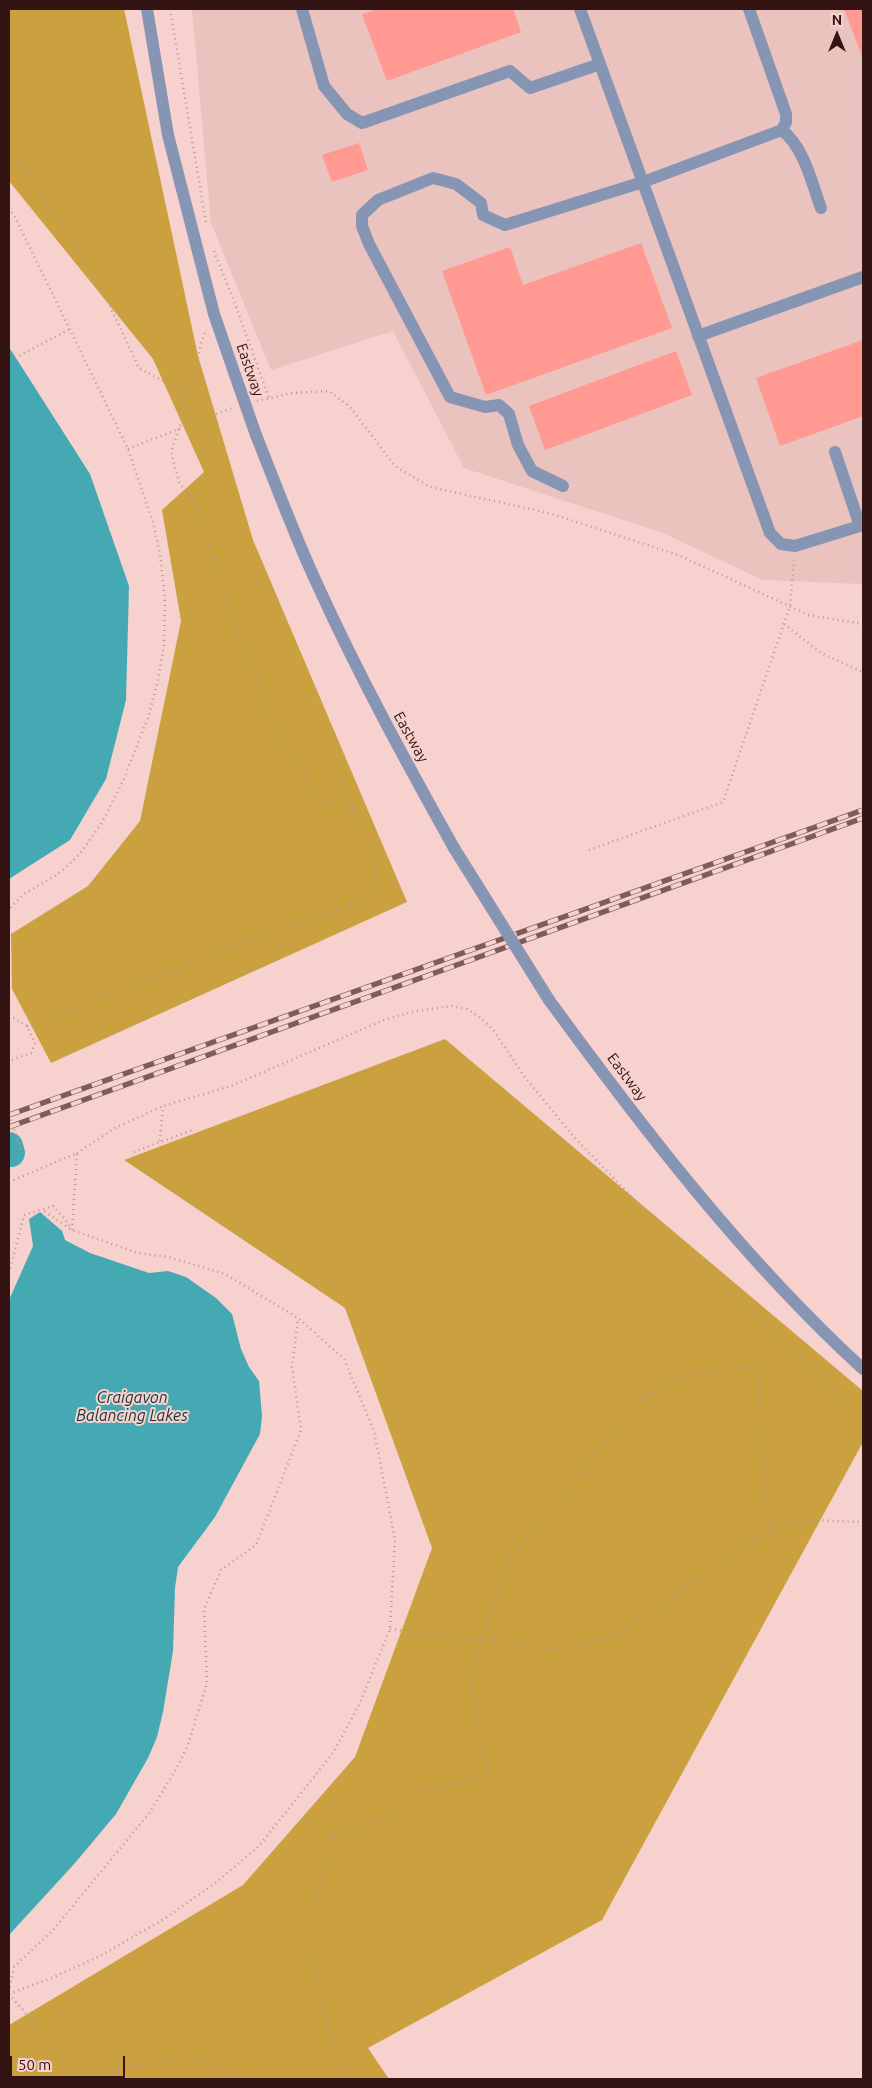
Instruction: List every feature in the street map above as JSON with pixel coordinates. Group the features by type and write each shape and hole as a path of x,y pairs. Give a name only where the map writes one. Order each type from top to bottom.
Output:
{"street":[{"name":"Eastway","path":"147,9 168,136 214,314 256,435 316,584 384,722 454,848 549,1000 615,1090 734,1236 834,1343 863,1369"},
{"path":"302,9 324,86 347,114 362,123 510,71 530,88 600,64"},
{"path":"580,9 770,532 781,544 795,546 862,525 835,452"},
{"path":"563,486 532,471 518,445 509,414 500,405 485,407 450,397 369,244 362,226 362,215 378,200 433,178 456,184 481,203 483,215 506,225 643,182 782,130 786,122 786,114 750,9"},
{"path":"782,130 792,140 801,154 821,208"},
{"path":"698,336 863,277"}],"path":[{"path":"170,9 207,225"},
{"path":"9,145 105,296 139,368 180,390 188,402"},
{"path":"9,208 128,449 153,522 160,554 165,600 164,646 158,680 148,718 124,781 102,824 79,855 58,874 24,894 9,909"},
{"path":"210,244 234,301 270,398"},
{"path":"214,314 201,344 188,402 171,452 179,482 199,509 228,607 278,733 318,798 356,813"},
{"path":"16,358 70,329"},
{"path":"250,403 292,393 330,391 350,407 395,466 430,487 548,513 678,555 809,615 863,624"},
{"path":"128,449 221,410 241,406"},
{"path":"589,850 724,802 790,606 795,546"},
{"path":"784,624 821,653 863,672"},
{"path":"28,1026 284,927 363,901 373,890 378,858 324,748"},
{"path":"9,1182 77,1153 115,1128 164,1106 231,1086 384,1020 411,1012 452,1006 467,1009 481,1018 494,1031 524,1076 574,1136 673,1240 863,1417"},
{"path":"9,1015 28,1026 35,1044 31,1053 9,1061"},
{"path":"160,1142 164,1106"},
{"path":"9,1115 21,1149"},
{"path":"134,1152 192,1130"},
{"path":"72,1230 77,1153"},
{"path":"9,1274 24,1215 53,1206 65,1218 72,1230"},
{"path":"9,1993 100,1956 164,1919 214,1884 259,1846 333,1753 359,1705 390,1629 395,1539 374,1431 344,1359 298,1318 224,1274 168,1256 138,1253 72,1230 44,1211"},
{"path":"9,1993 14,1967 53,1930 150,1812 179,1764 188,1745 208,1684 204,1609 221,1570 256,1545 301,1430 292,1367 298,1318"},
{"path":"342,2079 314,1970 315,1903 330,1838 367,1831 364,1823 402,1815 422,1790 488,1778 469,1676 509,1562 601,1446 626,1410 680,1377 758,1366 762,1453 769,1529"},
{"path":"390,1629 560,1650 610,1637 769,1529 807,1520 862,1522 863,1517"},
{"path":"9,1993 82,2079"},
{"path":"100,2079 128,2068 191,2057 225,2074 256,2079"}],"shaded area":[{"path":"9,9 124,9 198,356 253,540 407,902 51,1063 12,989 11,934 88,886 140,821 181,621 162,510 204,472 153,359 9,181"},
{"path":"192,9 863,9 863,584 763,580 663,533 464,468 393,331 271,370 211,223"},
{"path":"445,1039 863,1391 863,1442 602,1920 368,2048 389,2079 9,2079 9,2025 243,1885 355,1757 432,1548 345,1308 124,1160"}],"water":[{"path":"9,347 90,474 129,586 126,700 106,779 70,840 9,879"},
{"name":"Craigavon Balancing Lakes","path":"40,1212 62,1231 65,1240 90,1253 149,1273 168,1271 186,1277 216,1298 232,1314 241,1349 249,1367 259,1381 262,1416 260,1434 215,1517 178,1567 175,1588 173,1651 163,1712 157,1737 148,1758 116,1814 75,1863 9,1935 9,1300 33,1246 29,1219"}],"building":[{"path":"378,9 513,9 521,32 387,81 362,14"},
{"path":"844,9 863,9 863,56 862,56"},
{"path":"359,143 368,170 332,182 322,155"},
{"path":"641,243 672,328 486,395 442,271 510,247 523,285"},
{"path":"863,340 863,416 780,446 756,378"},
{"path":"676,351 692,395 545,450 529,406"}],"waterway":[{"path":"9,1146 11,1153"}],"railway":[{"path":"9,1115 863,810"},
{"path":"9,1127 863,818"}]}
